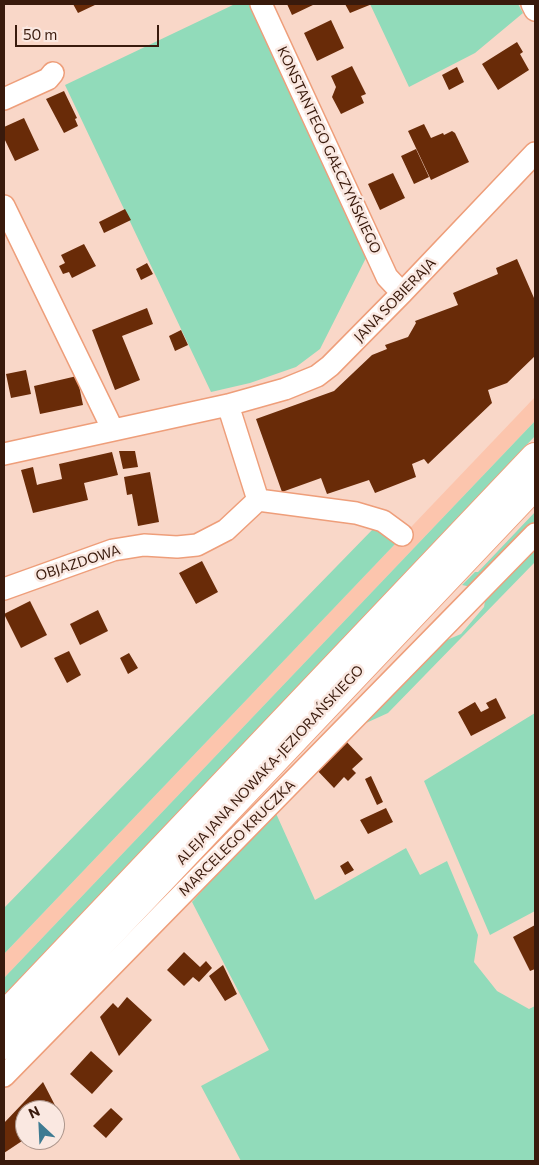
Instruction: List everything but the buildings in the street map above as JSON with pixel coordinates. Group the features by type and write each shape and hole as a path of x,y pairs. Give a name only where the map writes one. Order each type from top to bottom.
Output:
{"main road":[{"name":"ALEJA JANA NOWAKA-JEZIORAŃSKIEGO","path":"4,1016 535,456"},
{"name":"ALEJA JANA NOWAKA-JEZIORAŃSKIEGO","path":"4,1045 535,485"}],"street":[{"name":"KONSTANTEGO GAŁCZYŃSKIEGO","path":"261,4 387,276 402,293"},
{"path":"532,4 535,10"},
{"path":"4,99 48,79 54,73"},
{"name":"JANA SOBIERAJA","path":"4,454 228,405 285,389 316,376 330,366 402,293 535,153"},
{"path":"4,206 113,430"},
{"path":"228,405 258,500 356,513 383,521 402,535"},
{"name":"OBJAZDOWA","path":"4,589 114,550 144,546 177,548 197,545 226,530 258,500"},
{"name":"MARCELEGO KRUCZKA","path":"4,1076 535,534"}],"shaded area":[{"path":"535,397 535,421 4,978 4,954"}],"green space":[{"path":"235,4 253,4 369,252 320,349 296,367 250,383 211,392 65,85"},
{"path":"370,4 518,4 523,13 475,53 409,87"},
{"path":"535,421 535,436 4,997 4,978"},
{"path":"535,512 535,528 476,588 462,585 475,572 478,572"},
{"path":"373,529 385,534 396,543 4,954 4,908"},
{"path":"535,545 535,562 388,713 355,728 442,642 461,634 484,607 486,595"},
{"path":"535,713 535,911 490,935 424,781"},
{"path":"274,809 315,900 406,848 420,875 447,861 478,935 474,962 497,991 529,1009 535,1006 535,1161 241,1161 201,1086 269,1050 192,902"}]}
